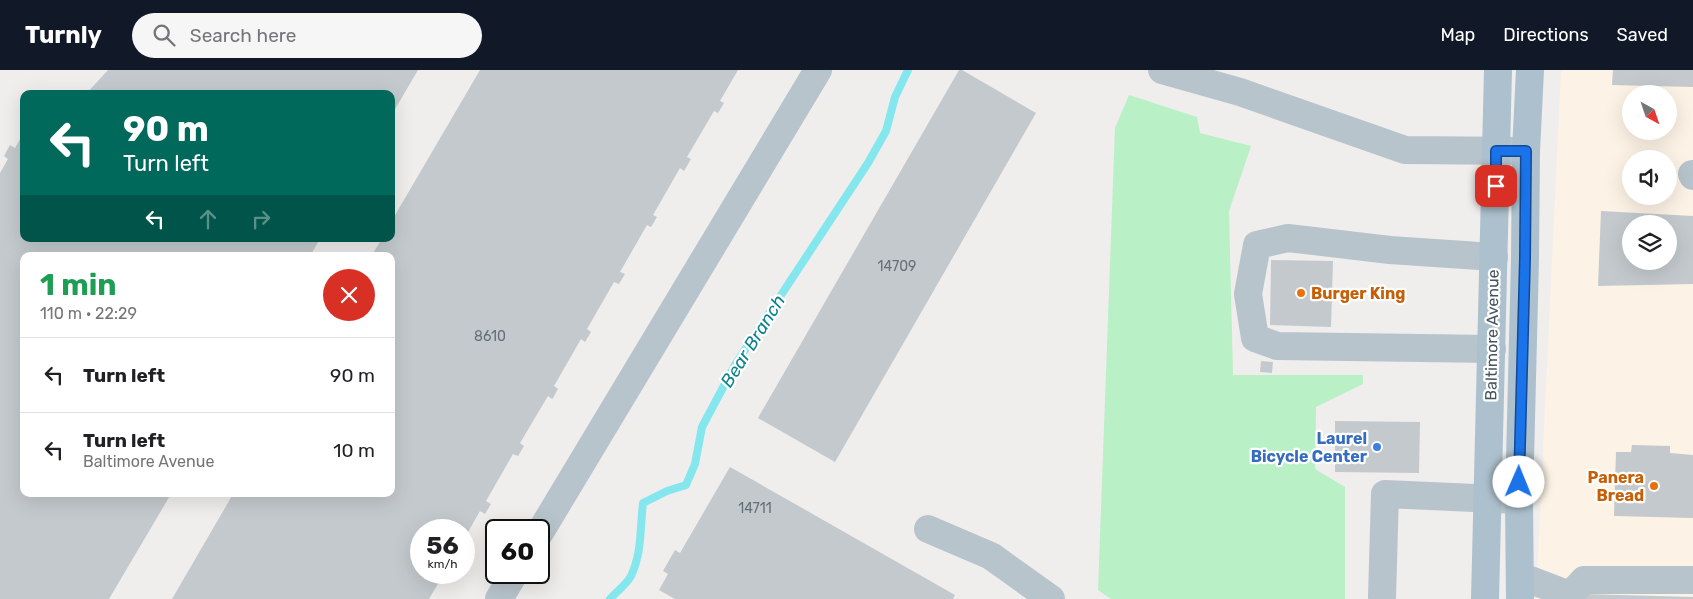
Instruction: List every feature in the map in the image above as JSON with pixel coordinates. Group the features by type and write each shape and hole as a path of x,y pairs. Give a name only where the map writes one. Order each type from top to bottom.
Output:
{"main road":[{"name":"Baltimore Avenue","path":"1485,599 1498,70"},
{"name":"Baltimore Avenue","path":"1520,588 1519,500 1526,151 1530,70"}],"street":[{"path":"548,519 818,70"},
{"path":"1162,70 1240,92 1405,150 1526,151"},
{"path":"1492,349 1277,346 1255,338 1248,294 1257,245 1288,238 1390,250 1494,257"},
{"path":"1382,597 1385,494 1519,500"},
{"path":"928,529 990,556 1051,599"},
{"path":"1520,588 1570,597 1584,580 1693,580"},
{"path":"500,599 508,584"}],"shaded area":[{"path":"1561,70 1693,70 1693,599 1536,599"}],"green space":[{"path":"1129,95 1197,117 1200,133 1251,146 1229,211 1233,375 1363,375 1363,384 1316,407 1315,469 1345,487 1345,599 1111,599 1098,590 1115,128"}],"building":[{"path":"108,70 418,70 395,109 395,90 90,90"},
{"path":"480,70 738,70 720,101 724,103 718,113 714,111 687,157 691,159 684,171 680,168 653,215 657,217 651,227 647,225 620,272 625,274 619,284 614,282 587,329 591,332 585,342 581,339 554,386 558,389 553,398 548,396 520,443 524,446 518,456 513,454 486,501 491,504 485,514 480,511 475,520 410,519 410,584 438,584 429,599 172,599 231,497 395,497 395,252 374,252 380,242 395,242 395,215"},
{"path":"959,70 1036,113 835,462 758,418"},
{"path":"1613,70 1693,70 1693,87 1678,87 1678,85 1612,85"},
{"path":"20,139 20,242 318,242 312,252 20,252 20,497 169,497 109,599 0,599 0,173 8,159 4,156 10,145 15,148"},
{"path":"1601,211 1675,215 1622,215 1622,270 1677,270 1677,215 1693,216 1693,284 1598,286"},
{"name":"Burger King","path":"1271,260 1333,261 1331,327 1270,325"},
{"path":"1261,361 1273,362 1272,373 1260,372"},
{"name":"Laurel Bicycle Center","path":"1335,421 1420,422 1419,473 1335,472"},
{"name":"Panera Bread","path":"1632,445 1670,446 1670,453 1693,455 1693,518 1614,516 1616,452 1631,452"},
{"path":"730,467 955,595 953,599 675,599 659,590 668,574 663,571 675,550 680,553"},
{"path":"1585,594 1693,597 1693,599 1585,599"}],"waterway":[{"name":"Bear Branch","path":"610,599 629,579 635,567 639,549 643,503 667,491 686,485 695,464 702,427 735,365 868,163 886,131 895,97 908,70"}],"place":[{"name":"Burger King","path":"1301,293"},
{"name":"Laurel Bicycle Center","path":"1377,447"},
{"name":"Panera Bread","path":"1654,486"}],"route":[{"path":"1496,186 1496,151 1526,151 1519,482"}]}
